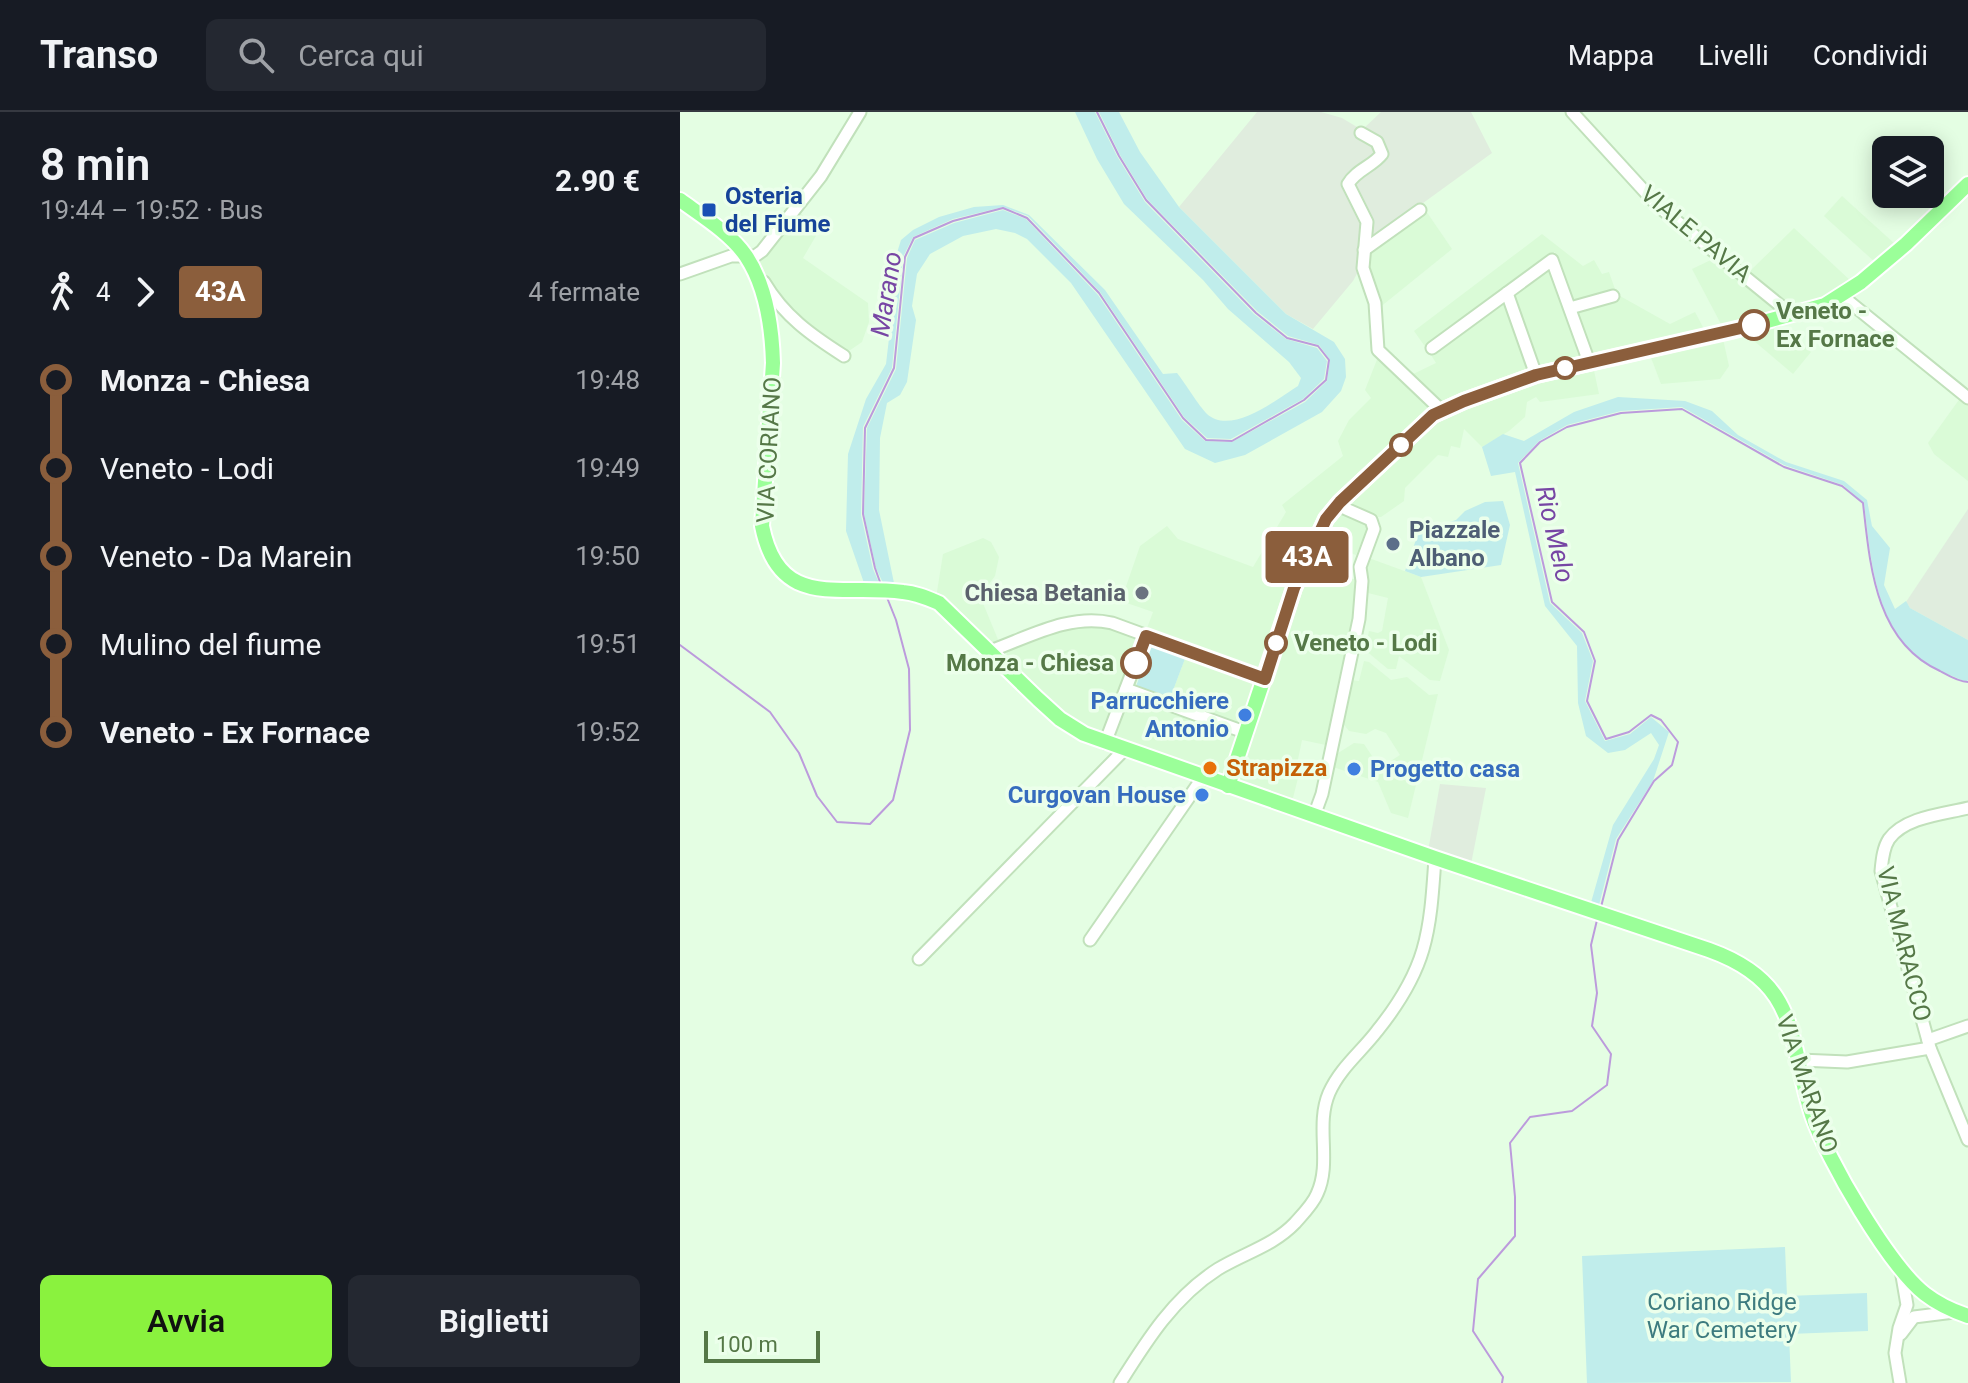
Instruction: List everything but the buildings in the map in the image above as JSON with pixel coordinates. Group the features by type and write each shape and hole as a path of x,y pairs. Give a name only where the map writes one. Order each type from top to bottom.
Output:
{"main road":[{"path":"1228,786 1294,588 1326,519 1340,502 1441,410 1536,375 1817,308 1842,296 1906,244 1968,184"},
{"name":"VIA CORIANO","path":"680,200 725,234 748,262 767,309 773,338 762,526 766,548 777,566 806,587 825,591 901,591 939,603 1060,719 1105,743 1228,786"},
{"name":"VIA MARANO","path":"1228,786 1734,959 1751,969 1782,1006 1800,1060 1812,1114 1828,1153 1901,1270 1925,1294 1961,1314"}],"street":[{"path":"680,274 731,256 748,262 762,251 821,176 860,112"},
{"name":"VIALE PAVIA","path":"1572,112 1658,206 1792,315"},
{"path":"1361,133 1377,142 1382,154 1348,184 1367,222 1363,268 1375,303 1378,350 1441,410"},
{"path":"1364,250 1420,210"},
{"path":"1432,348 1552,260 1589,362"},
{"name":"VIA CORIANO","path":"748,262 785,313 844,356"},
{"path":"1507,293 1536,375"},
{"path":"1570,308 1613,296"},
{"path":"1842,296 1968,398"},
{"path":"1314,816 1322,794 1359,619 1361,559 1374,526 1371,520 1346,509 1340,502"},
{"path":"990,651 1082,619 1112,623 1265,679"},
{"path":"1105,743 1146,636"},
{"path":"1126,689 1247,733"},
{"path":"919,959 1124,750"},
{"path":"1090,940 1203,777"},
{"name":"VIA MARACCO","path":"1968,808 1921,819 1904,827 1889,839 1881,871 1929,1044 1968,1140"},
{"path":"1120,1383 1146,1341 1175,1304 1216,1270 1273,1242 1293,1225 1317,1195 1324,1165 1323,1115 1328,1096 1338,1074 1400,1003 1417,971 1431,921 1435,858"},
{"name":"VIA MARACCO","path":"1800,1060 1847,1062 1929,1044 1968,1026"},
{"path":"1901,1270 1910,1314"},
{"path":"1900,1383 1896,1341 1925,1294"},
{"path":"1910,1314 1961,1314"}],"shaded area":[{"path":"1257,112 1321,112 1342,118 1362,130 1381,112 1471,112 1492,153 1368,243 1370,222 1351,184 1386,154 1379,140 1361,131 1360,136 1375,144 1379,153 1355,170 1344,184 1363,222 1360,268 1313,329 1286,314 1179,207"},
{"path":"1842,196 1896,245 1876,263 1824,216"},
{"path":"1426,211 1452,249 1379,308 1366,256"},
{"path":"800,213 820,229 803,258 868,303 869,322 862,342 846,353 808,330 753,266"},
{"path":"1794,228 1852,282 1822,299 1791,310 1749,272"},
{"path":"1542,234 1583,266 1594,260 1602,274 1609,272 1616,292 1573,303 1555,252 1426,348 1414,331"},
{"path":"1717,257 1779,311 1722,326 1692,269"},
{"path":"1550,266 1582,355 1538,366 1513,295"},
{"path":"1620,296 1670,324 1695,312 1705,331 1590,354 1574,310"},
{"path":"1505,299 1530,369 1439,404 1407,377 1436,363 1431,355"},
{"path":"1780,326 1811,352 1793,374 1747,335"},
{"path":"1723,339 1729,366 1720,379 1661,384 1650,355"},
{"path":"1378,357 1433,407 1331,501 1320,515 1289,581 1259,673 1146,631 1153,612 1121,601 1140,546 1167,526 1178,539 1253,567 1286,512 1282,505 1343,456 1338,441 1349,420 1371,398 1365,390"},
{"path":"1593,366 1599,394 1540,402 1536,397 1527,402 1525,417 1482,447 1464,429 1460,448 1451,446 1448,457 1438,455 1405,488 1404,501 1381,517 1373,517 1351,504 1350,498 1436,419 1537,379"},
{"path":"1961,397 1968,402 1968,481 1934,454 1928,443"},
{"path":"1968,509 1968,640 1910,608 1906,602"},
{"path":"1339,510 1368,527 1356,555 1342,550 1332,579 1357,579 1354,619 1326,745 1302,740 1296,769 1299,774 1292,802 1237,781 1236,775 1298,589 1318,543"},
{"path":"983,538 991,542 999,557 995,576 980,596 999,642 991,646 936,598 943,554"},
{"path":"1366,557 1421,577 1449,650 1440,681 1430,680 1399,656 1396,669 1388,669 1365,650 1369,631 1382,631 1388,598 1368,593 1364,567"},
{"path":"1076,624 1099,624 1138,639 1102,738 1079,728 1003,659 1010,648"},
{"path":"1186,656 1257,681 1241,727 1169,701"},
{"path":"1364,661 1391,680 1407,677 1429,695 1438,694 1408,818 1391,813 1378,782 1333,767 1335,755 1354,743 1364,744 1380,768 1400,755 1386,733 1375,729 1366,734 1349,731 1342,722 1351,680 1359,681"},
{"path":"1128,694 1240,734 1226,774 1220,777 1110,741"},
{"path":"1440,784 1486,788 1471,864 1428,851"}],"green space":[{"path":"1075,112 1095,112 1145,202 1254,314 1286,339 1317,348 1327,361 1324,379 1303,399 1231,439 1207,438 1184,417 1100,292 1028,216 1003,207 953,219 913,237 903,257 892,368 863,427 861,515 879,583 864,583 846,531 848,454 866,399 886,364 896,256 901,240 939,217 974,207 1003,205 1029,215 1105,290 1163,374 1177,373 1207,414 1217,420 1228,421 1254,413 1298,386 1301,378 1289,362 1228,309 1203,280 1124,204 1097,159"},
{"path":"1099,112 1119,112 1140,152 1179,207 1286,314 1334,342 1345,359 1346,377 1341,391 1322,412 1245,455 1215,463 1185,449 1071,283 1027,239 996,229 963,236 930,254 917,274 912,306 916,320 907,382 900,395 887,403 880,438 879,510 894,583 883,583 876,568 864,514 867,428 896,369 907,258 915,240 954,223 1003,210 1026,219 1098,295 1182,420 1205,441 1232,442 1305,402 1327,381 1330,360 1319,345 1288,336 1257,311 1147,199"},
{"path":"1618,397 1685,401 1712,411 1738,435 1786,462 1844,481 1867,500 1872,526 1890,548 1884,585 1895,609 1906,601 1910,608 1968,640 1968,680 1966,682 1921,661 1893,628 1884,609 1873,567 1864,503 1843,485 1784,465 1682,407 1621,411 1567,425 1539,441 1518,463 1550,603 1582,633 1593,661 1585,701 1605,741 1630,734 1651,717 1669,732 1653,781 1616,839 1598,909 1590,906 1613,825 1654,759 1659,745 1651,733 1625,750 1608,753 1586,736 1578,703 1577,646 1545,606 1515,472 1491,476 1482,447 1503,434 1524,441 1574,412"},
{"path":"1503,501 1510,525 1501,565 1421,577 1405,571 1419,531 1456,520 1465,511 1485,502"},
{"path":"1152,643 1186,656 1169,701 1135,689"},
{"name":"Coriano Ridge War Cemetery","path":"1785,1247 1787,1296 1867,1293 1868,1331 1789,1334 1791,1382 1587,1383 1582,1256"}],"waterway":[{"name":"Marano","path":"880,582 863,514 865,428 894,368 905,257 914,238 953,221 1003,208 1027,218 1099,293 1183,418 1206,440 1232,441 1304,400 1326,380 1329,360 1318,346 1287,338 1256,313 1146,200 1097,112"},
{"name":"Rio Melo","path":"1601,907 1618,840 1654,781 1672,765 1678,742 1661,720 1651,715 1629,732 1606,739 1587,701 1595,661 1584,632 1552,602 1520,463 1540,442 1567,427 1621,413 1682,409 1784,467 1842,486 1863,503 1873,576 1889,621 1918,658 1950,677 1968,682"},
{"name":"Marano","path":"680,645 770,712 799,753 817,796 837,822 870,824 893,800 910,730 909,669 886,595"},
{"name":"Rio Melo","path":"1502,1383 1503,1377 1473,1331 1478,1279 1515,1236 1510,1143 1530,1117 1572,1111 1607,1085 1611,1054 1592,1026 1597,993 1591,945 1597,920"}],"bus line":[{"name":"43A","path":"1136,663 1146,636 1265,679 1294,588 1326,519 1340,502 1433,415 1536,375 1754,325"}],"place":[{"name":"Osteria del Fiume","path":"709,210"},
{"name":"Veneto - Ex Fornace","path":"1754,325"},
{"name":"Piazzale Albano","path":"1393,544"},
{"name":"Chiesa Betania","path":"1142,593"},
{"name":"Veneto - Lodi","path":"1276,643"},
{"name":"Monza - Chiesa","path":"1136,663"},
{"name":"Parrucchiere Antonio","path":"1245,715"},
{"name":"Strapizza","path":"1210,768"},
{"name":"Progetto casa","path":"1354,769"},
{"name":"Curgovan House","path":"1202,795"}]}
